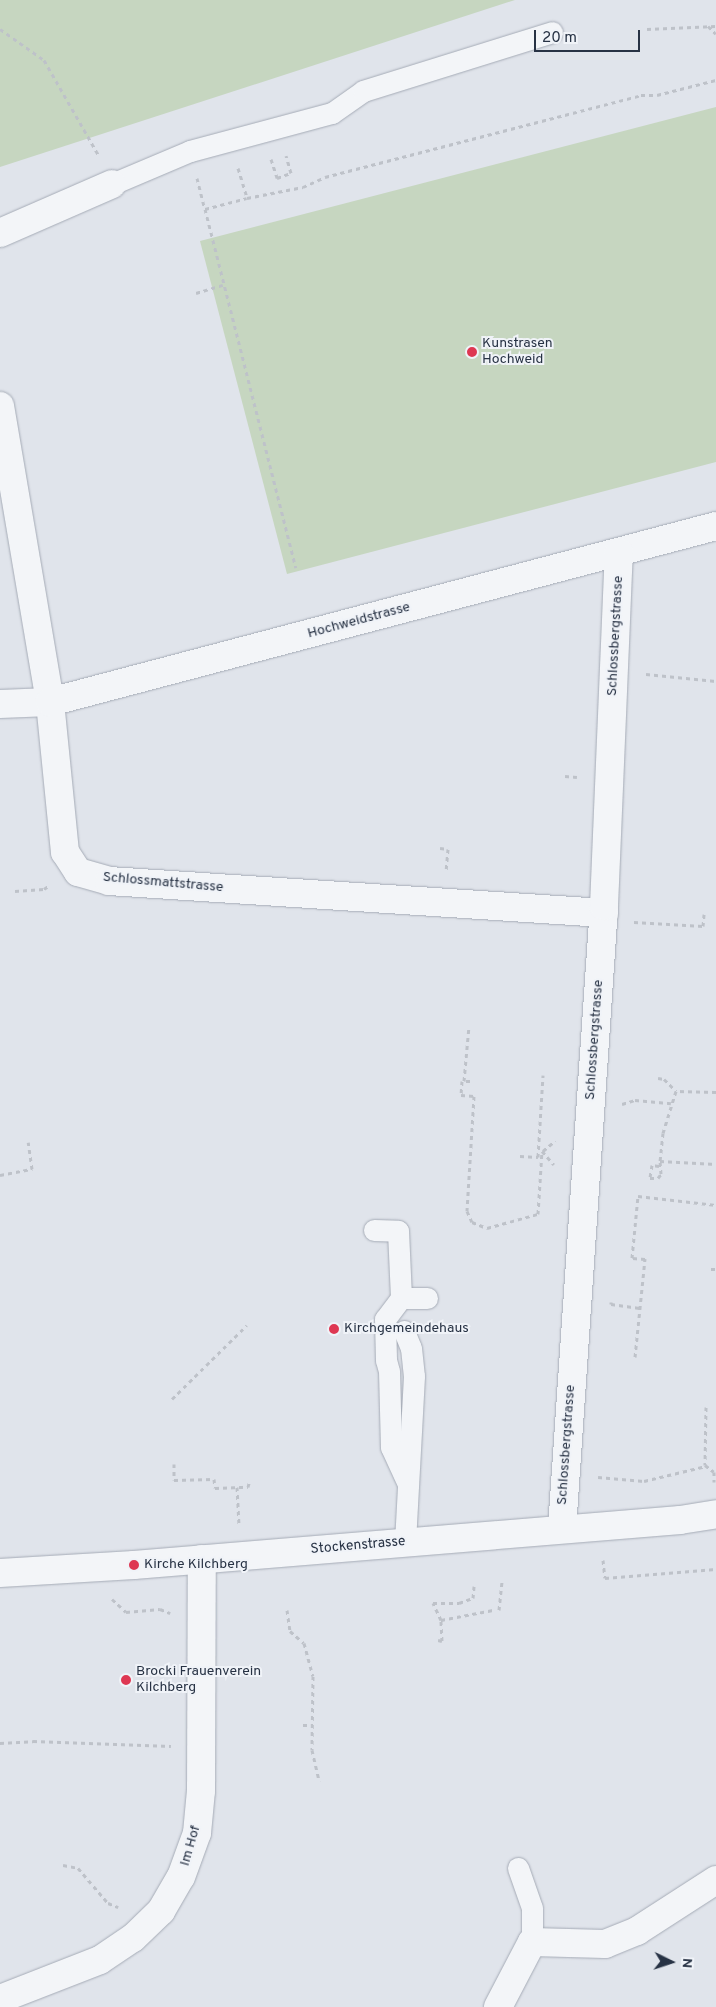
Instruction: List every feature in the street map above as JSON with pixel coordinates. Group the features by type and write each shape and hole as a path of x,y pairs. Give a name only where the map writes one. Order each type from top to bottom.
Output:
{"street":[{"path":"0,233 112,184"},
{"name":"Schlossmattstrasse","path":"0,406 50,702 65,852 78,872 109,881 613,917"},
{"name":"Hochweidstrasse","path":"0,704 50,702 716,526"},
{"name":"Schlossbergstrasse","path":"562,1529 613,917 619,552"},
{"name":"Stockenstrasse","path":"0,1573 202,1559 600,1526 716,1514"},
{"name":"Im Hof","path":"0,1998 100,1960 133,1938 161,1911 181,1877 197,1833 201,1747 202,1559"},
{"path":"498,2007 532,1942 605,1944 637,1931 716,1880"}],"lane":[{"path":"112,184 190,151 332,112 363,91 552,32"},
{"path":"374,1230 398,1231 401,1298 385,1319 386,1360 389,1371 392,1447 408,1484"},
{"path":"401,1298 427,1298"},
{"path":"404,1331 411,1348 414,1376 405,1542"},
{"path":"518,1868 532,1908 532,1942"}],"path":[{"path":"708,26 716,34"},
{"path":"647,29 716,26"},
{"path":"0,29 44,60 108,170 112,184"},
{"path":"205,209 302,187 324,177 641,96 657,95 716,80"},
{"path":"190,151 296,568"},
{"path":"270,156 277,178"},
{"path":"235,158 247,198"},
{"path":"196,293 223,285"},
{"path":"640,673 716,681"},
{"path":"440,848 448,849 446,868"},
{"path":"613,917 703,926 704,914"},
{"path":"469,1026 464,1081 462,1081 460,1095 474,1096 467,1211 472,1222 487,1228 538,1214 542,1152"},
{"path":"520,1156 538,1157 543,1075"},
{"path":"658,1078 664,1079 676,1091 716,1092"},
{"path":"464,1081 470,1081"},
{"path":"659,1166 671,1103 676,1091"},
{"path":"629,1102 671,1103"},
{"path":"0,1175 32,1169 28,1142"},
{"path":"660,1161 716,1164"},
{"path":"652,1165 659,1166 663,1169 658,1178 650,1178 652,1165"},
{"path":"635,1357 645,1259 632,1258 638,1196 716,1205"},
{"path":"711,1269 716,1269"},
{"path":"612,1298 611,1304 640,1308"},
{"path":"172,1399 247,1325"},
{"path":"706,1407 704,1437 706,1466 714,1472"},
{"path":"174,1464 174,1480 214,1479 214,1488 248,1487 249,1483"},
{"path":"594,1476 644,1481 706,1466"},
{"path":"600,1526 605,1578 716,1569"},
{"path":"499,1610 502,1582"},
{"path":"438,1640 442,1641 441,1620 433,1603 459,1603 473,1598 474,1586"},
{"path":"107,1595 126,1612 160,1609"},
{"path":"287,1610 290,1631 304,1643 313,1676 312,1750 319,1781"},
{"path":"441,1620 493,1610"},
{"path":"303,1725 312,1725"},
{"path":"0,1743 33,1740 201,1747"},
{"path":"63,1866 78,1868 108,1903 124,1909"}],"green space":[{"path":"0,0 515,0 0,167"},
{"name":"Kunstrasen Hochweid","path":"716,107 716,462 287,574 200,241"}],"place":[{"name":"Kunstrasen Hochweid","path":"472,352"},
{"name":"Kirchgemeindehaus","path":"334,1329"},
{"name":"Kirche Kilchberg","path":"134,1565"},
{"name":"Brocki Frauenverein Kilchberg","path":"126,1680"}]}
